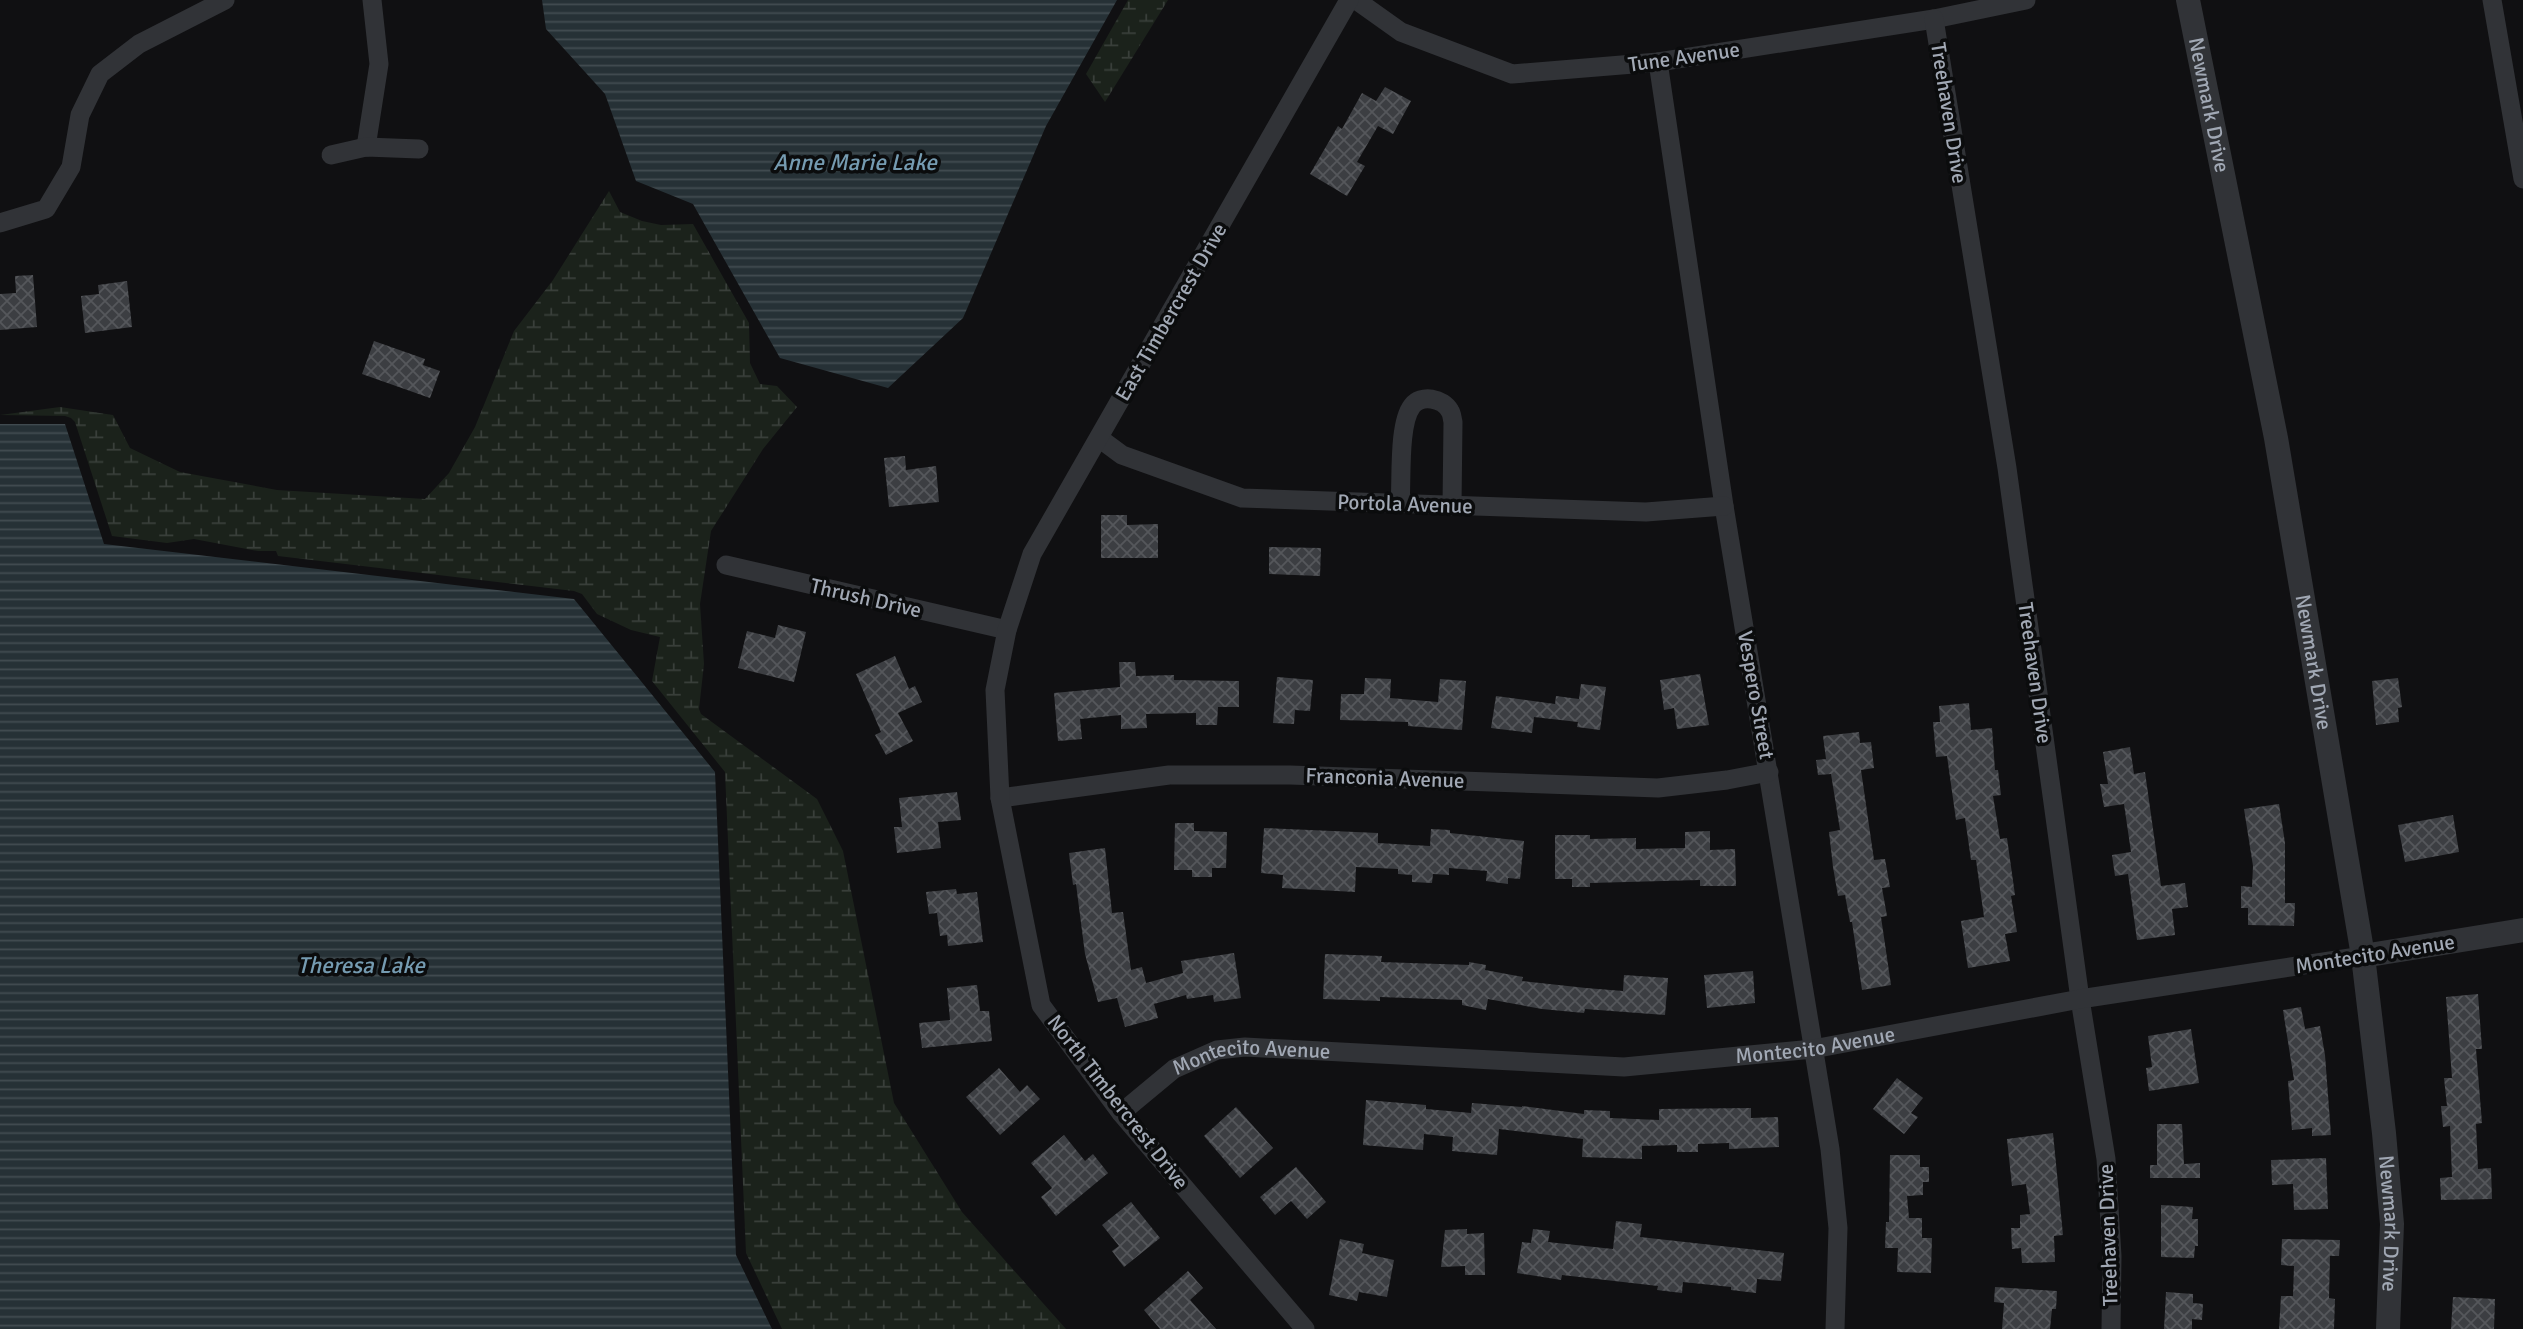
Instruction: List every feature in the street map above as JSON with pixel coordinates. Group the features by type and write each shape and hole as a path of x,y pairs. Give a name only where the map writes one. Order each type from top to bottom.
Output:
{"street":[{"path":"0,223 46,209 71,167 80,115 100,74 139,44 225,0"},
{"path":"366,147 379,64 372,0"},
{"name":"East Timbercrest Drive","path":"1007,630 1032,554 1349,0"},
{"name":"Tune Avenue","path":"1356,0 1401,32 1513,74 1658,62 1934,19 2026,0"},
{"name":"Newmark Drive","path":"2188,0 2276,438 2362,956 2384,1133 2392,1224 2388,1329"},
{"path":"2492,0 2517,97 2523,179"},
{"name":"Treehaven Drive","path":"1934,19 2007,468 2080,999 2106,1159 2112,1255 2111,1329"},
{"name":"Vespero Street","path":"1658,62 1724,506 1830,1149 1838,1228 1835,1329"},
{"path":"331,155 366,147 419,149"},
{"path":"1400,504 1404,430 1408,415 1418,401 1431,399 1450,411 1452,506"},
{"name":"Portola Avenue","path":"1099,438 1122,455 1242,498 1646,512 1724,506"},
{"name":"Thrush Drive","path":"726,565 1007,630"},
{"name":"North Timbercrest Drive","path":"1007,630 995,690 1000,798 1041,1005 1121,1113 1305,1329"},
{"name":"Franconia Avenue","path":"1000,798 1169,775 1290,775 1658,788 1769,772"},
{"name":"Montecito Avenue","path":"1121,1113 1174,1069 1217,1049 1292,1049 1624,1068 1812,1049 2080,999 2523,930"}],"green space":[{"path":"1128,0 1168,0 1105,102 1086,74"},
{"path":"609,191 620,212 642,221 661,225 693,224 749,323 750,363 760,384 777,386 797,407 763,449 711,531 700,604 704,664 699,709 701,714 817,799 843,851 894,1103 962,1212 1066,1329 782,1329 746,1253 725,772 652,681 660,637 631,630 597,614 582,594 574,591 278,556 276,551 258,551 194,539 167,543 112,536 75,422 65,416 0,415 60,407 113,415 130,448 180,472 277,490 425,499 449,473 475,427 514,331 553,280"}],"water":[{"name":"Anne Marie Lake","path":"542,0 1117,0 1046,126 963,318 888,388 780,358 693,204 636,181 605,94 546,29"},
{"name":"Theresa Lake","path":"0,424 65,424 104,544 574,599 715,772 736,1255 772,1329 0,1329"}],"building":[{"path":"1385,87 1411,101 1393,134 1378,126 1357,162 1365,166 1347,196 1310,174 1338,126 1342,129 1362,93 1376,101"},
{"path":"33,275 37,327 0,330 0,294 16,293 15,276"},
{"path":"127,281 132,327 85,333 81,296 99,294 98,285"},
{"path":"374,341 425,359 423,365 440,371 430,398 362,374"},
{"path":"905,456 906,470 936,466 939,502 889,507 884,458"},
{"path":"1101,515 1127,515 1127,525 1158,524 1158,558 1101,558"},
{"path":"1269,547 1321,548 1320,576 1269,574"},
{"path":"778,625 806,632 794,682 738,668 747,631 775,638"},
{"path":"895,656 909,689 915,686 922,702 898,713 913,741 886,755 875,735 881,732 856,674"},
{"path":"1119,662 1135,662 1136,676 1174,675 1174,680 1239,681 1239,707 1218,707 1217,725 1196,725 1196,713 1146,714 1147,728 1121,729 1121,715 1080,719 1082,739 1058,741 1054,693 1120,687"},
{"path":"1700,674 1709,725 1677,729 1674,708 1664,710 1660,680"},
{"path":"1277,677 1313,680 1310,711 1295,710 1294,724 1273,723"},
{"path":"1365,678 1391,679 1390,698 1438,702 1440,679 1466,681 1462,730 1408,726 1408,722 1340,720 1341,694 1364,694"},
{"path":"2398,678 2402,707 2398,708 2399,722 2376,725 2372,681"},
{"path":"1581,684 1606,687 1600,730 1577,727 1578,722 1534,717 1532,733 1491,728 1496,696 1555,704 1556,696 1579,699"},
{"path":"1969,703 1971,730 1992,728 1995,770 1998,770 2001,795 1993,796 2000,839 2007,838 2015,895 2011,896 2017,932 2005,934 2010,961 1968,968 1961,921 1984,917 1976,860 1971,860 1965,818 1956,820 1947,756 1936,757 1933,722 1940,722 1939,706"},
{"path":"1859,732 1860,743 1871,742 1874,768 1861,770 1874,860 1885,859 1890,887 1882,888 1887,916 1881,917 1891,985 1862,990 1852,922 1845,895 1838,896 1833,867 1829,832 1840,830 1831,774 1818,775 1816,760 1826,759 1823,736"},
{"path":"2130,747 2134,774 2145,772 2161,886 2185,883 2188,907 2172,909 2175,935 2137,940 2128,874 2115,876 2112,855 2131,852 2124,804 2104,807 2100,784 2108,784 2103,752"},
{"path":"957,792 961,820 938,822 941,848 897,853 894,827 902,827 899,798"},
{"path":"2279,804 2285,843 2285,903 2295,903 2294,926 2248,925 2248,908 2241,908 2241,886 2252,887 2253,866 2244,809"},
{"path":"2453,815 2459,852 2405,862 2398,825"},
{"path":"1175,823 1194,823 1194,831 1227,832 1226,868 1212,868 1212,877 1192,877 1192,870 1174,870"},
{"path":"1264,828 1378,833 1378,843 1430,846 1431,829 1524,841 1520,879 1508,878 1508,884 1486,881 1487,871 1449,868 1449,875 1433,874 1432,883 1412,882 1412,875 1398,874 1398,869 1356,867 1355,892 1282,888 1283,875 1261,873"},
{"path":"1710,831 1710,850 1735,849 1736,886 1700,886 1700,880 1590,883 1590,887 1572,887 1572,879 1555,879 1555,835 1590,835 1590,839 1636,838 1636,849 1685,848 1685,832"},
{"path":"1105,848 1112,913 1123,912 1131,970 1142,967 1146,983 1183,973 1181,961 1234,953 1241,998 1214,1002 1213,995 1187,999 1186,995 1154,1004 1158,1018 1125,1027 1117,998 1098,1002 1085,954 1069,853"},
{"path":"956,889 957,894 977,892 983,942 948,946 947,935 940,936 937,913 929,914 926,892"},
{"path":"1325,954 1382,956 1381,962 1469,965 1469,962 1486,965 1485,970 1523,977 1522,981 1623,991 1624,975 1668,978 1665,1015 1585,1009 1584,1013 1542,1009 1488,999 1486,1010 1462,1005 1462,1000 1380,997 1380,1001 1323,999"},
{"path":"1753,971 1755,1003 1707,1008 1704,975"},
{"path":"977,985 980,1011 989,1011 992,1041 922,1048 919,1023 950,1020 947,988"},
{"path":"2478,994 2482,1049 2476,1049 2482,1123 2476,1124 2478,1169 2491,1168 2492,1199 2441,1200 2440,1178 2452,1177 2450,1126 2443,1127 2441,1106 2447,1106 2444,1078 2452,1078 2446,997"},
{"path":"2301,1007 2305,1029 2320,1026 2331,1135 2312,1136 2312,1128 2292,1130 2288,1081 2294,1080 2283,1010"},
{"path":"2191,1029 2199,1083 2149,1091 2146,1068 2152,1067 2148,1036"},
{"path":"999,1068 1020,1092 1027,1085 1040,1099 1000,1135 966,1097"},
{"path":"1897,1078 1923,1098 1911,1113 1918,1117 1904,1134 1873,1109"},
{"path":"1366,1100 1426,1105 1426,1109 1471,1113 1472,1103 1584,1114 1584,1110 1610,1111 1610,1118 1659,1120 1659,1109 1751,1108 1751,1118 1778,1117 1779,1147 1729,1149 1729,1143 1698,1144 1698,1152 1677,1152 1677,1145 1642,1146 1642,1159 1582,1157 1583,1139 1499,1129 1497,1155 1452,1151 1453,1137 1424,1134 1423,1150 1363,1145"},
{"path":"1236,1107 1273,1148 1240,1178 1204,1136"},
{"path":"2157,1124 2182,1124 2184,1164 2200,1163 2200,1178 2150,1178 2150,1165 2157,1165"},
{"path":"2053,1133 2063,1235 2054,1236 2055,1262 2022,1263 2021,1248 2012,1249 2011,1228 2020,1228 2020,1215 2030,1214 2026,1184 2012,1186 2007,1139"},
{"path":"1064,1135 1085,1161 1093,1154 1108,1173 1056,1216 1041,1197 1052,1188 1031,1163"},
{"path":"1890,1155 1920,1155 1920,1167 1929,1167 1929,1182 1923,1182 1923,1195 1907,1196 1909,1218 1922,1218 1922,1238 1932,1238 1931,1273 1897,1272 1898,1248 1885,1248 1886,1222 1889,1222"},
{"path":"2326,1158 2328,1209 2294,1210 2293,1184 2272,1185 2271,1160"},
{"path":"1296,1167 1326,1202 1307,1219 1291,1201 1275,1215 1260,1197"},
{"path":"1131,1202 1160,1238 1124,1267 1112,1251 1119,1246 1102,1225"},
{"path":"2161,1205 2193,1207 2192,1219 2198,1219 2198,1246 2195,1246 2194,1258 2161,1257"},
{"path":"1616,1221 1642,1224 1640,1237 1784,1253 1781,1281 1757,1279 1756,1293 1731,1290 1731,1287 1683,1282 1682,1293 1657,1290 1658,1286 1562,1275 1561,1280 1517,1273 1522,1242 1531,1243 1533,1229 1550,1231 1548,1242 1613,1249"},
{"path":"1467,1229 1467,1234 1484,1233 1485,1275 1465,1275 1465,1266 1441,1267 1445,1230"},
{"path":"1340,1239 1364,1244 1362,1253 1394,1260 1387,1297 1359,1292 1357,1301 1329,1295"},
{"path":"2282,1239 2340,1240 2339,1256 2330,1256 2329,1298 2335,1299 2334,1329 2279,1329 2281,1296 2293,1296 2294,1266 2281,1265"},
{"path":"1188,1271 1203,1288 1190,1300 1216,1329 1160,1329 1144,1310"},
{"path":"1995,1287 2057,1291 2056,1309 2052,1309 2050,1329 2002,1329 2004,1303 1994,1302"},
{"path":"2166,1292 2193,1294 2193,1303 2203,1304 2202,1320 2192,1319 2192,1329 2164,1329"},
{"path":"2453,1297 2495,1299 2494,1329 2451,1329"}]}
